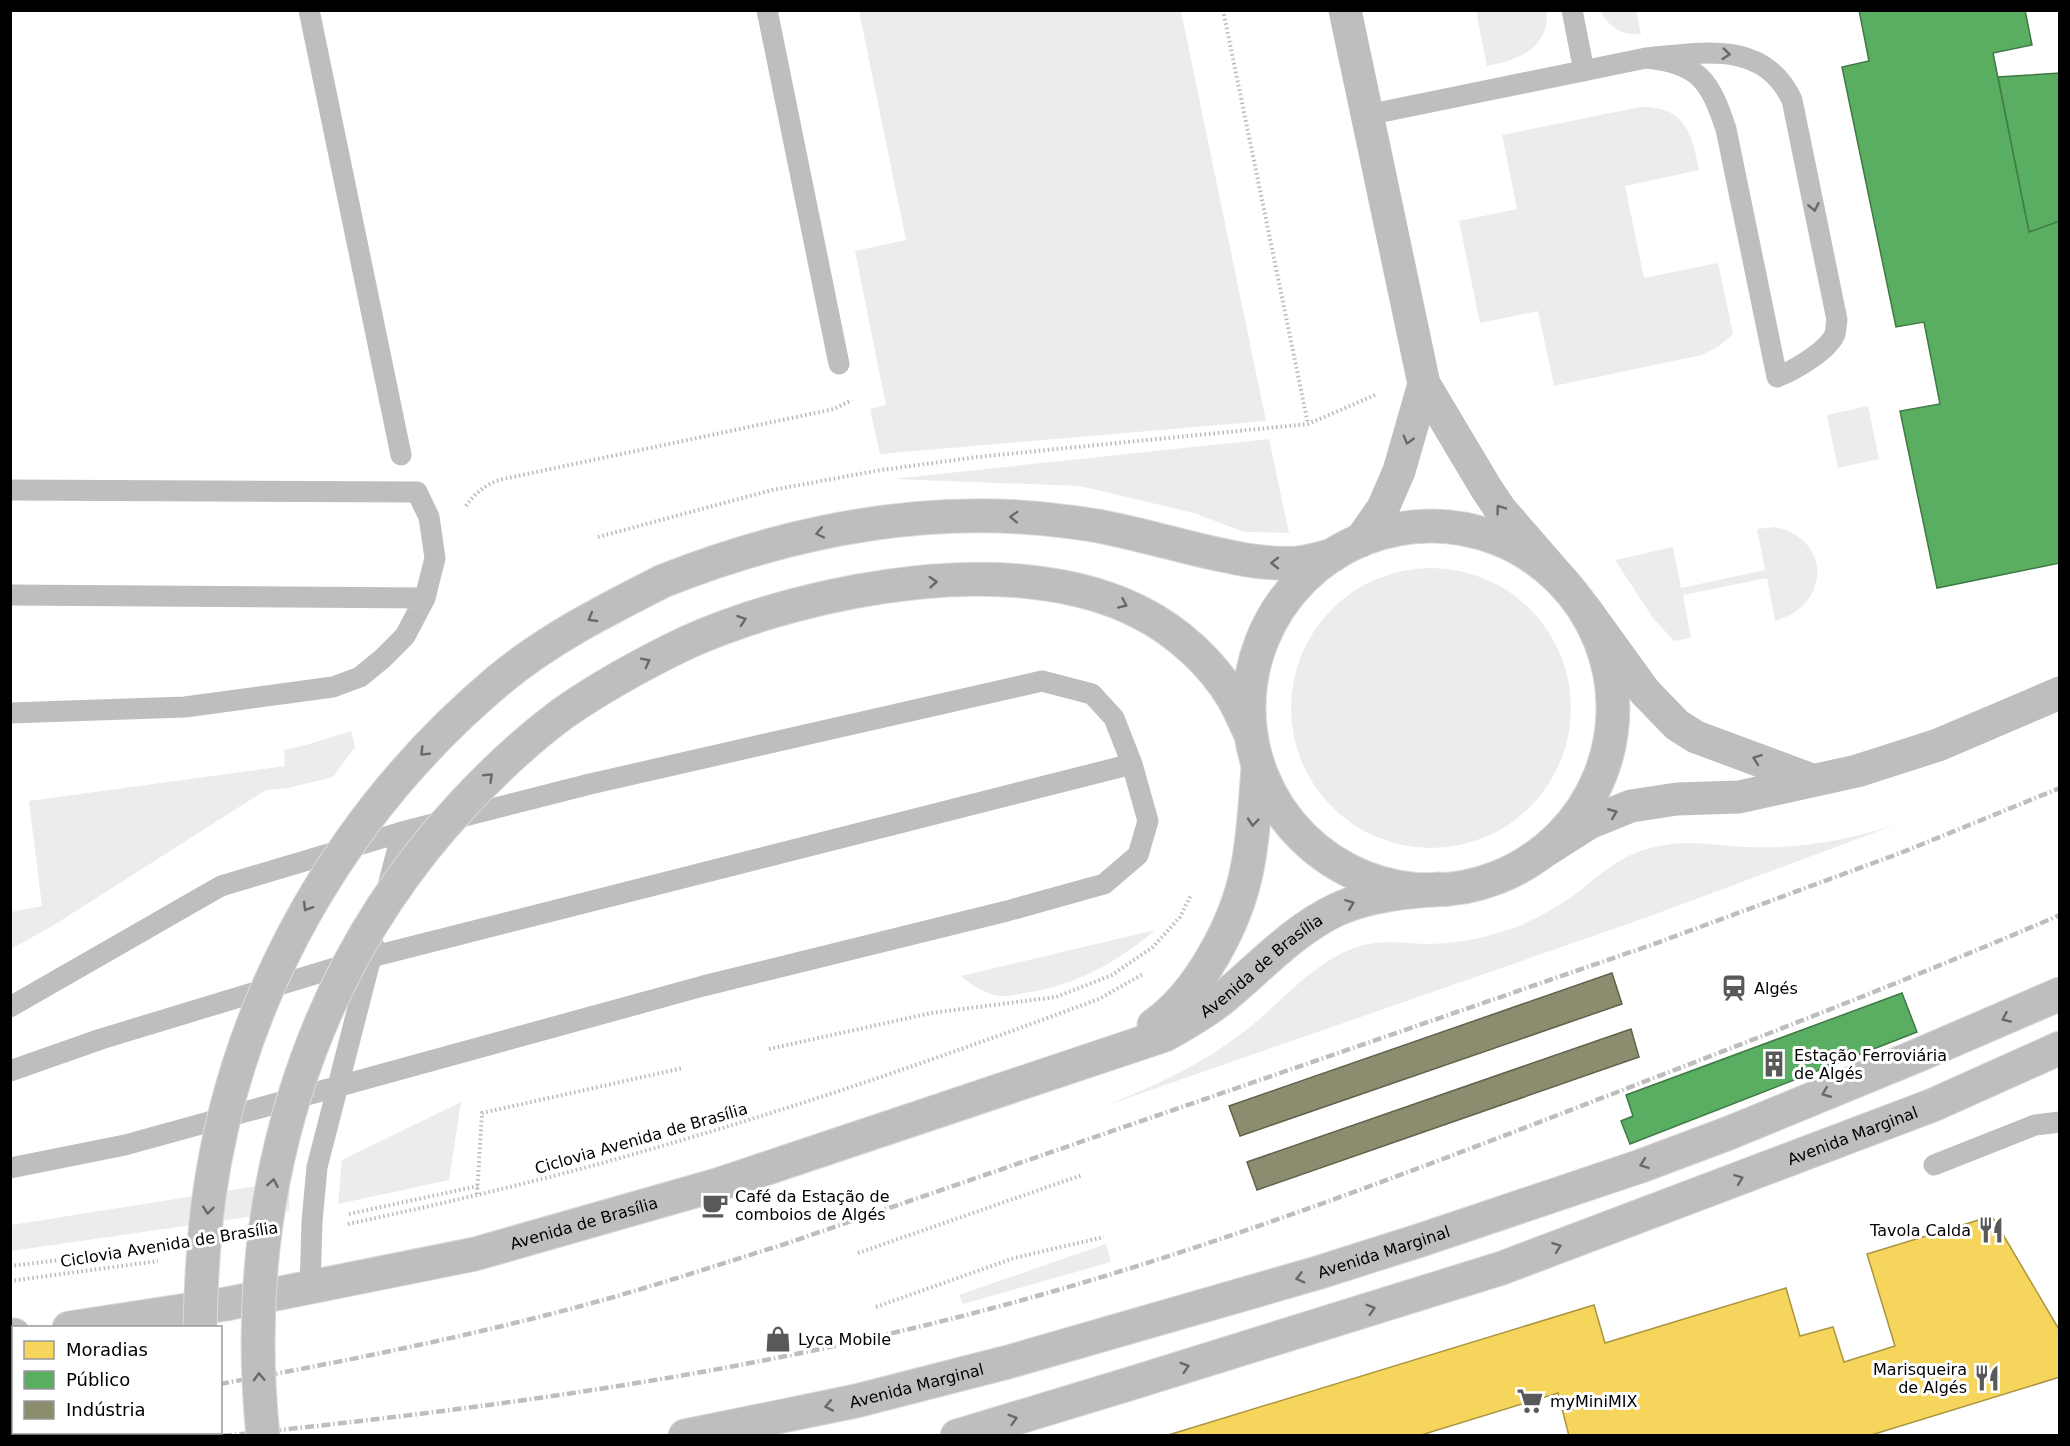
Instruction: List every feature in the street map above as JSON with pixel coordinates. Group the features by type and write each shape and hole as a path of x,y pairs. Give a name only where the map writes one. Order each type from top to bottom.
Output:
{"main road":[{"path":"1346,10 1424,384 1495,502 1516,530 1575,597 1645,692 1677,725 1696,737 1812,780"},
{"path":"1255,749 1250,690 1256,659 1265,634 1288,595 1309,573 1346,548 1383,508 1399,471 1424,384"},
{"path":"200,1326 201,1269 209,1196 219,1141 232,1090 250,1030 273,974 300,919 331,869 372,811 413,763 459,716 500,679 544,647 598,614 663,581 743,552 827,531 928,518 977,515 1033,518 1104,527 1223,556 1262,563 1299,563 1346,548 1381,533 1418,526 1448,527 1477,532 1506,541 1533,556 1575,597 1600,639 1610,670 1613,711 1610,742 1602,771 1581,810 1556,839 1526,863"},
{"path":"263,1436 258,1373 259,1321 265,1231 274,1176 288,1118 306,1061 326,1009 347,965 385,902 418,856 486,780 524,745 569,709 645,662 720,628 790,605 887,586 977,579 1020,581 1067,587 1105,596 1142,613 1172,633 1206,663 1232,697 1255,749 1269,791 1285,816 1304,839 1353,872 1381,883 1411,888 1440,889 1470,885 1511,871 1589,824 1631,806 1677,799 1739,797 1857,771 1938,745 2060,693"},
{"name":"Avenida de Brasília","path":"1087,1062 1145,1032 1168,1016 1204,974 1241,894 1247,870 1251,844 1255,749"},
{"name":"Avenida de Brasília","path":"82,1326 226,1304 475,1254 720,1184 1165,1035 1217,1002 1296,936 1337,909 1384,895 1440,889"},
{"name":"Avenida Marginal","path":"685,1436 856,1401 1008,1362 1317,1273 1421,1240 1641,1166 1729,1133 2060,994"},
{"name":"Avenida Marginal","path":"957,1436 1502,1268 1933,1105 2060,1048"}],"lane":[{"path":"309,10 401,455"},
{"path":"766,10 839,364"},
{"path":"1572,10 1584,71"},
{"path":"1367,115 1646,58 1721,52 1743,56 1760,63 1775,74 1792,100 1837,320 1835,334 1827,345 1800,366 1777,377 1726,129 1718,106 1708,87 1692,69 1669,60 1646,58"},
{"path":"10,490 417,492 429,518 435,558 425,598 405,636 360,677 333,687 185,707 10,713"},
{"path":"10,595 425,598"},
{"path":"10,1007 221,886 402,832 590,784 1042,681 1092,694 1114,718 1132,764 1148,821 1138,855 1104,884 1007,911 703,986 125,1145 10,1168"},
{"path":"10,1071 101,1039 371,957 1132,764"},
{"path":"310,1288 317,1167 402,832"},
{"path":"1934,1164 2035,1125 2060,1122"}],"path":[{"path":"1223,10 1308,424"},
{"path":"598,537 772,490 881,470 988,456 1308,424 1378,394 1424,384"},
{"path":"769,1049 932,1013 1056,998 1112,975 1153,947 1180,916 1201,876 1241,894"},
{"name":"Ciclovia Avenida de Brasília","path":"312,1232 477,1194 664,1146 770,1114 1099,999 1152,968"},
{"path":"477,1194 482,1113 683,1068"},
{"path":"858,1253 1082,1175"},
{"path":"876,1307 1014,1258 1104,1237"},
{"name":"Ciclovia Avenida de Brasília","path":"10,1281 164,1260"}],"shaded area":[{"path":"859,11 1181,11 1266,421 880,454 870,409 886,405 855,251 906,240"},
{"path":"1476,11 1547,11 1546,24 1543,35 1529,50 1510,60 1487,66"},
{"path":"1600,11 1636,11 1641,34 1622,32 1608,22"},
{"path":"1640,107 1667,111 1676,116 1689,133 1699,170 1625,186 1644,278 1718,263 1733,334 1719,346 1702,355 1554,386 1538,311 1480,323 1459,221 1517,209 1502,135"},
{"path":"1868,406 1879,459 1838,468 1827,415"},
{"path":"1269,439 1289,533 1244,532 1194,513 1080,486 892,479"},
{"path":"1775,527 1794,534 1807,544 1815,558 1817,572 1815,587 1807,601 1793,613 1775,621 1767,578 1683,595 1691,638 1674,641 1653,618 1615,560 1673,547 1681,588 1765,570 1757,529"},
{"path":"1417,568 1445,568 1485,578 1497,584 1520,599 1540,619 1561,654 1569,681 1571,708 1569,735 1561,762 1540,797 1520,817 1497,832 1472,842 1445,848 1417,848 1377,838 1365,832 1342,817 1322,797 1307,774 1297,749 1291,722 1291,694 1301,654 1307,642 1322,619 1342,599 1365,584 1390,574"},
{"path":"351,731 355,747 333,777 288,788 266,790 54,925 11,949 11,912 42,906 29,801 285,766 284,750"},
{"path":"1900,823 1645,918 1099,1108 1157,1084 1212,1054 1246,1030 1310,974 1338,955 1354,948 1381,943 1454,942 1510,929 1537,918 1562,903 1621,860 1632,854 1659,846 1681,843 1749,847 1807,845 1844,839"},
{"path":"1155,930 1141,942 1094,971 1042,990 1007,996 990,994 961,976"},
{"path":"461,1102 449,1180 338,1204 342,1160"},
{"path":"290,1181 289,1211 11,1251 11,1225"},
{"path":"1106,1244 1111,1262 963,1304 959,1295"}],"building: Moradias":[{"path":"1992,1216 2060,1331 2060,1377 1868,1436 1569,1436 1558,1393 1418,1436 1165,1436 1594,1305 1605,1343 1786,1288 1800,1336 1833,1327 1844,1362 1895,1346 1867,1254"}],"building: Público":[{"path":"1859,10 2025,10 2032,45 1993,53 2029,232 2060,221 2060,563 1937,588 1900,411 1940,404 1924,322 1896,327 1842,67 1869,61"},
{"path":"2060,73 2060,221 2029,232 1998,77"},
{"name":"Estação Ferroviária de Algés","path":"1902,993 1917,1032 1630,1144 1621,1121 1633,1116 1626,1095"}],"building: Indústria":[{"path":"1612,973 1622,1004 1240,1136 1229,1106"},
{"path":"1631,1029 1639,1057 1257,1190 1247,1162"}],"railway":[{"path":"222,1384 401,1349 536,1318 632,1292 785,1244 1654,944 1903,852 2060,788"},
{"path":"223,1436 506,1403 695,1373 881,1336 1053,1291 1210,1243 1441,1160 1828,1010 2060,915"}],"place":[{"name":"Algés","path":"1734,988"},
{"name":"Estação Ferroviária de Algés","path":"1774,1064"},
{"name":"Café da Estação de comboios de Algés","path":"715,1205"},
{"name":"Tavola Calda","path":"1991,1230"},
{"name":"Lyca Mobile","path":"778,1339"},
{"name":"Marisqueira de Algés","path":"1987,1378"},
{"name":"myMiniMIX","path":"1530,1401"}]}
